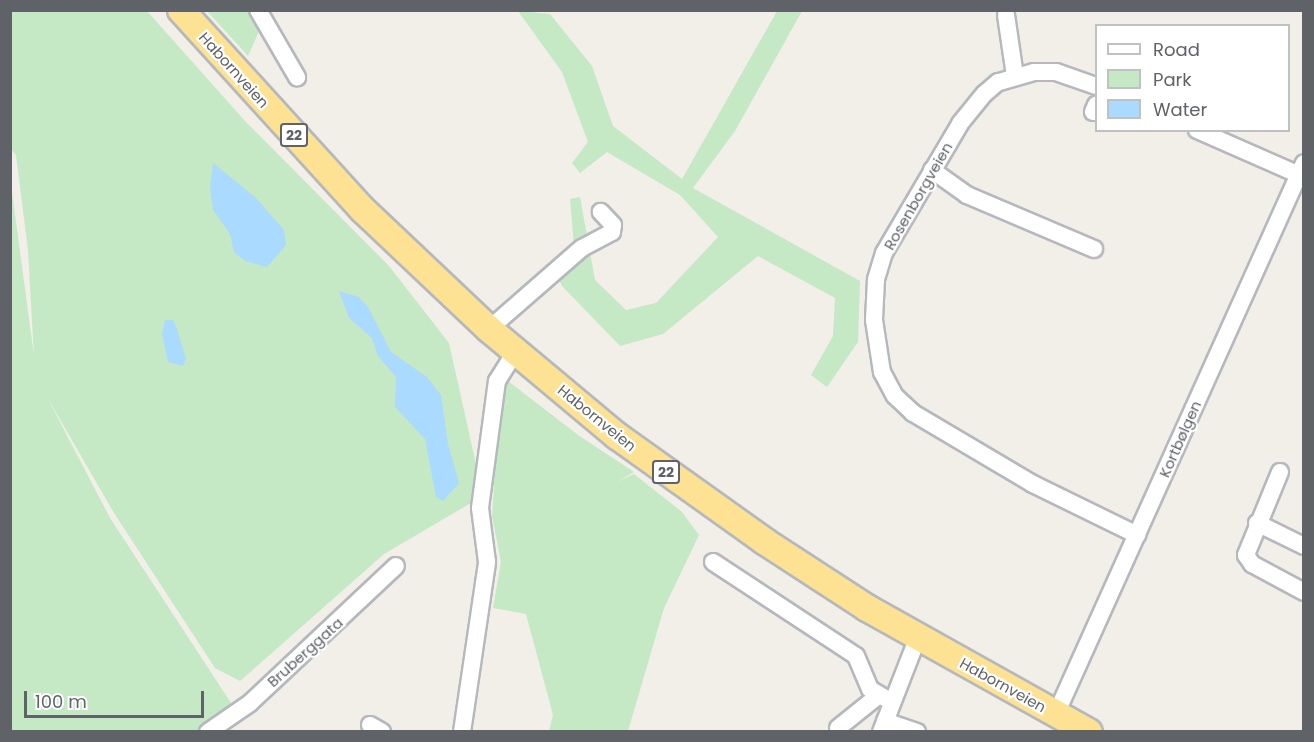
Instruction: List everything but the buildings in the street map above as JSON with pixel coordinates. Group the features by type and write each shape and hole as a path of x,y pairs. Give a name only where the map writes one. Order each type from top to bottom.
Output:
{"highway":[{"name":"Habornveien","path":"181,10 363,210 489,329 608,429 698,496 918,638 1089,732"}],"street":[{"path":"258,10 297,77"},
{"path":"1006,15 1015,76"},
{"name":"Rosenborgveien","path":"1095,86 1056,72 1015,76 998,82 973,106 932,170 884,253 876,280 876,346 882,372 895,396 913,413 967,447 1076,506 1137,535"},
{"path":"1202,132 1300,169"},
{"name":"Kortbølgen","path":"1056,714 1300,169"},
{"path":"932,170 967,195 1094,249"},
{"path":"489,329 582,248 612,232 613,225 601,212"},
{"path":"462,732 487,562 480,508 497,381 515,352"},
{"path":"1280,472 1246,549 1249,560 1304,591"},
{"path":"1257,523 1304,546"},
{"path":"713,562 856,656 870,689 885,699"},
{"name":"Bruberggata","path":"208,732 250,703 396,566"},
{"path":"917,732 883,726 885,699 918,638"},
{"path":"838,728 885,699"}],"green space":[{"path":"11,11 147,11 245,121 389,266 449,343 480,482 476,500 384,554 240,681 215,668 114,513 47,397 110,518 233,706 198,731 11,731 10,177 34,356 28,250 16,155 11,149"},
{"path":"207,11 250,11 260,29 248,56"},
{"path":"518,11 550,14 592,66 613,126 682,179 777,11 802,11 735,131 693,188 860,281 858,342 827,387 811,375 833,336 835,298 758,256 663,334 620,346 562,286 553,266 574,246 570,199 580,197 595,280 626,310 656,303 718,237 680,195 607,152 580,173 572,163 588,142 562,72"},
{"path":"508,381 578,435 634,472 617,482 634,474 682,512 699,535 664,608 628,731 549,731 553,715 526,614 493,608 501,562 492,516 500,392 503,382"}],"water":[{"path":"213,163 256,198 284,230 286,245 267,267 245,261 234,252 230,234 213,210 210,187"},
{"path":"339,291 359,297 368,307 391,352 427,377 441,395 448,444 459,483 443,501 436,497 425,439 395,407 396,377 378,356 372,338 349,318"},
{"path":"165,320 173,320 176,326 186,359 183,366 168,362 162,334"}]}
